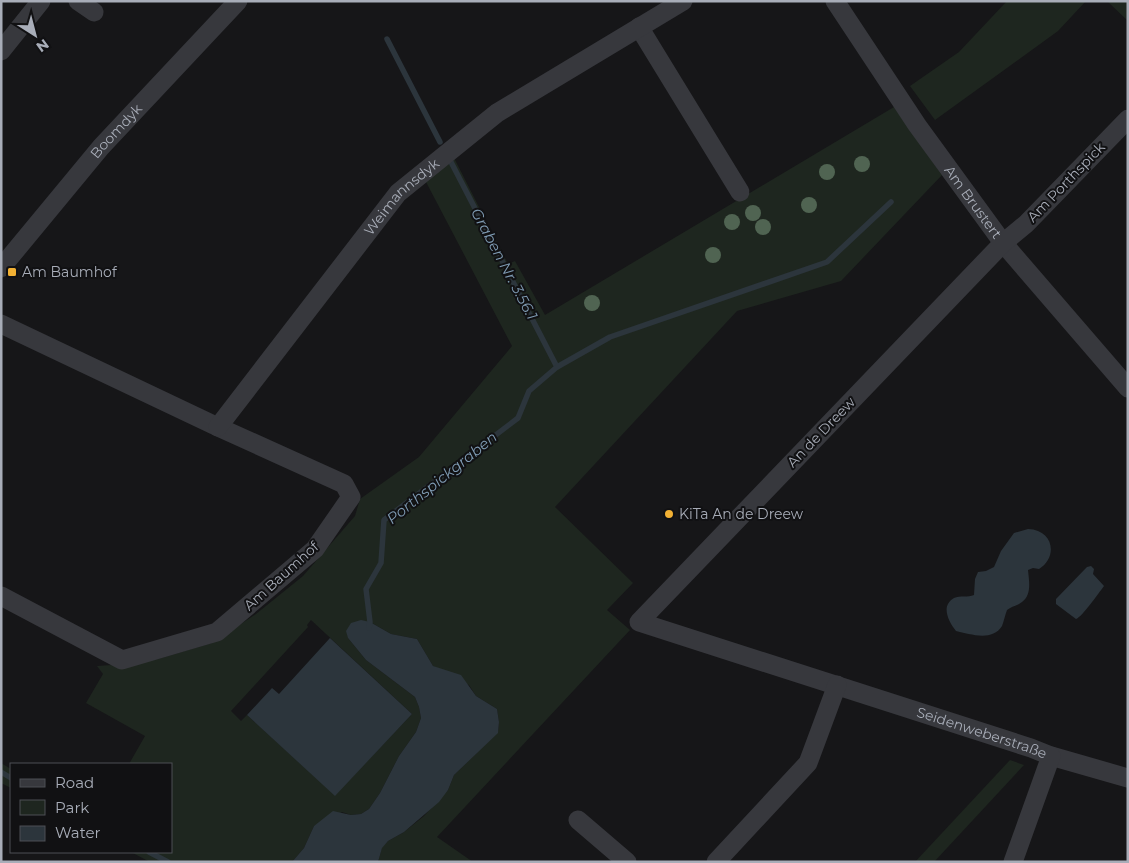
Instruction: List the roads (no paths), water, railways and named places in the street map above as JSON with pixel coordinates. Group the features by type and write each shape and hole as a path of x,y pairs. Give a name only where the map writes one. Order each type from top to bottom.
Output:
{"street":[{"path":"1,52 41,1"},
{"path":"78,1 94,12"},
{"name":"Boomdyk","path":"1,268 101,148 238,1"},
{"name":"Weimannsdyk","path":"218,427 398,193 497,112 683,1"},
{"name":"Am Brustert","path":"835,1 917,125 1003,243 1128,388"},
{"path":"639,27 740,192"},
{"name":"Am Porthspick","path":"1003,243 1026,224 1128,119"},
{"name":"An de Dreew","path":"639,622 1003,243"},
{"name":"Am Baumhof","path":"1,324 218,427 344,484 351,497 315,549 217,632 122,660 1,596"},
{"name":"Seidenweberstraße","path":"639,622 1051,756 1128,778"},
{"path":"716,862 808,763 837,685"},
{"path":"1013,862 1051,756"},
{"path":"578,820 626,862"}],"water":[{"path":"1028,529 1043,534 1048,539 1051,551 1045,564 1039,569 1033,568 1028,570 1029,588 1025,599 1007,610 1002,626 993,634 980,636 956,631 947,614 947,605 956,597 974,595 975,579 978,572 994,567 1001,551 1014,533"},
{"path":"1091,566 1094,569 1093,574 1104,586 1086,610 1076,619 1056,604 1056,599 1087,567"},
{"path":"361,620 370,622 391,634 417,639 433,666 461,675 476,696 497,709 498,733 454,775 448,790 439,802 404,832 388,841 382,848 378,862 292,862 304,848 314,826 333,811 351,815 361,814 369,809 380,793 399,756 416,732 421,718 415,697 366,660 348,638 346,631 351,623"},
{"path":"330,638 412,714 335,796 247,715 272,688 279,694"}],"waterway":[{"name":"Graben Nr. 3.56.1","path":"387,39 440,142"},
{"name":"Graben Nr. 3.56.1","path":"451,162 557,367"},
{"name":"Porthspickgraben","path":"369,628 366,589 381,563 384,520 518,418 529,391 557,367 610,337 827,262 891,202"},
{"path":"1,772 10,777"},
{"path":"151,853 168,862"}],"place":[{"name":"Am Baumhof","path":"12,272"},
{"name":"KiTa An de Dreew","path":"669,514"}]}
